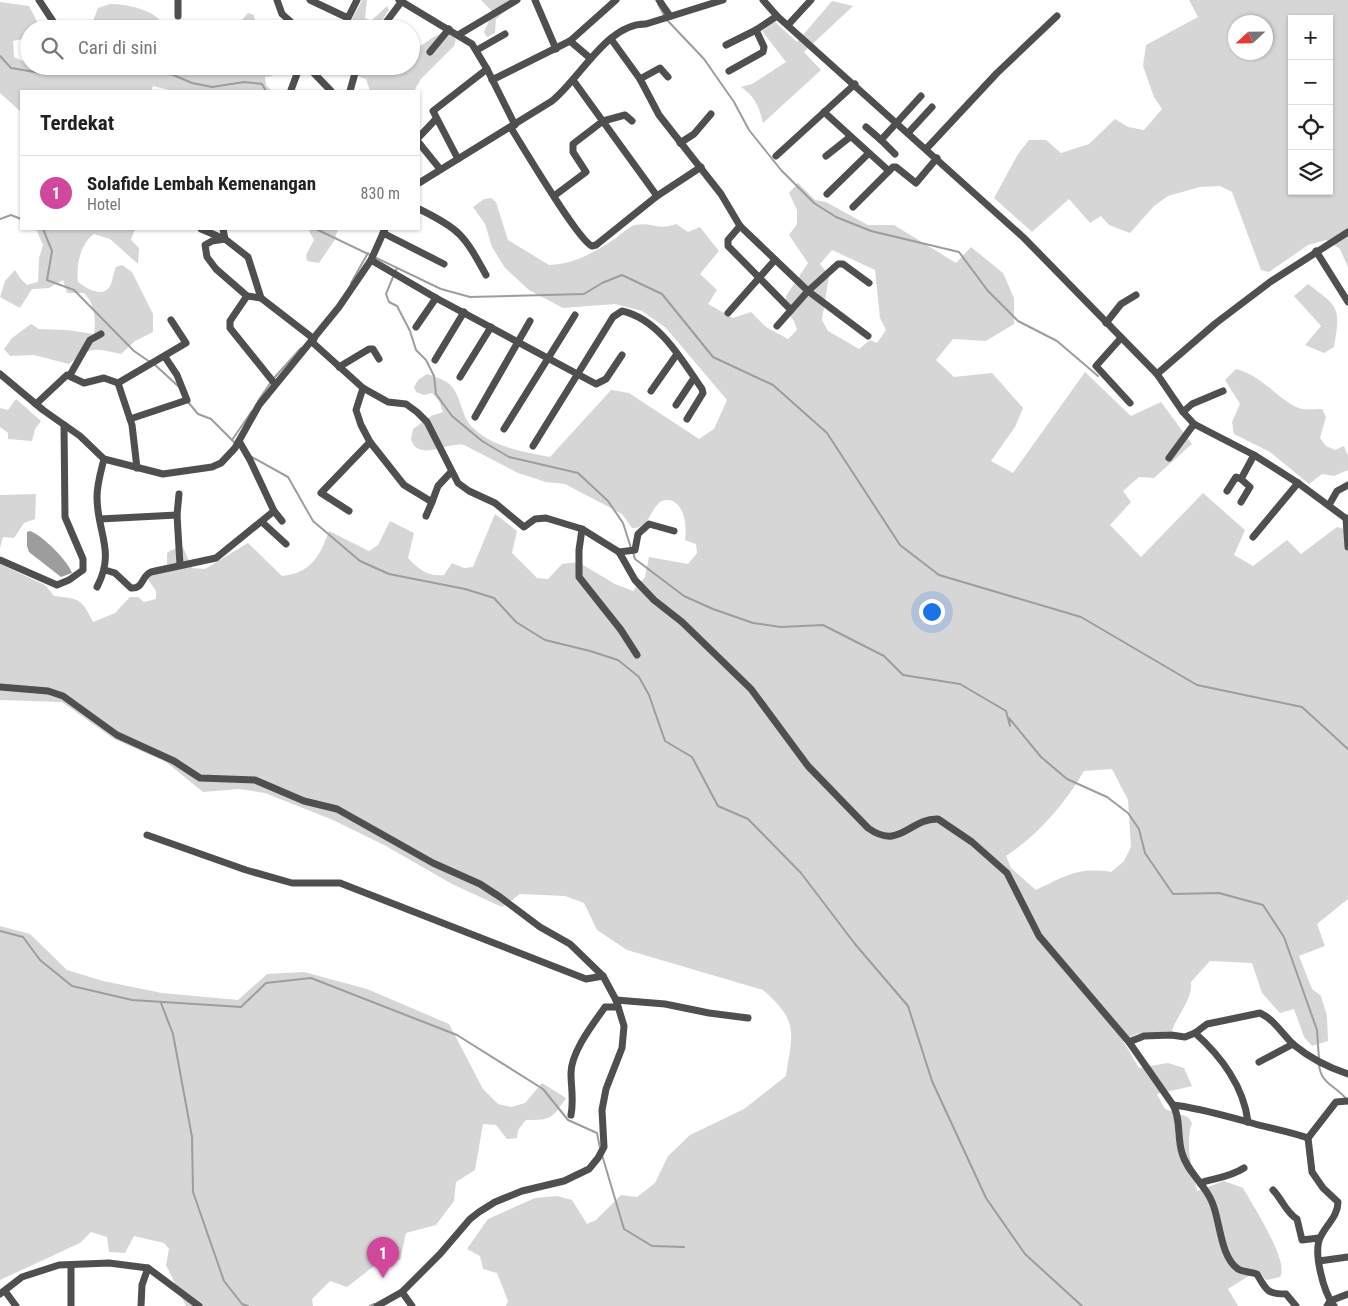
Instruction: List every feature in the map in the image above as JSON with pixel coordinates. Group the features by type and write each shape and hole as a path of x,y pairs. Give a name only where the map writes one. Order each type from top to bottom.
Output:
{"street":[{"path":"39,0 52,20"},
{"path":"178,0 178,16"},
{"path":"277,0 282,14 289,20"},
{"path":"310,0 348,18 358,0"},
{"path":"458,35 517,0"},
{"path":"535,0 556,49"},
{"path":"492,80 570,41 616,0"},
{"path":"659,0 667,17"},
{"path":"420,182 513,127 552,101 574,80 590,58 634,24 646,24 724,0"},
{"path":"763,0 777,16 927,148 1024,238 1157,374 1183,412 1194,424 1254,455 1298,483 1347,519 1348,547"},
{"path":"788,25 810,0"},
{"path":"387,20 400,1 449,29 477,50 488,69 513,127 554,196 583,237 592,246 596,245 657,196 701,167"},
{"path":"726,45 756,30 777,16"},
{"path":"927,148 997,73 1057,16"},
{"path":"430,52 449,29"},
{"path":"729,71 763,52 764,47 756,30"},
{"path":"477,50 505,34"},
{"path":"611,40 640,79 659,115 701,167 740,226 774,261 808,291 868,336"},
{"path":"570,41 590,58"},
{"path":"640,79 660,68 668,77"},
{"path":"458,159 436,120 433,110 488,69"},
{"path":"291,90 297,75"},
{"path":"316,75 330,90"},
{"path":"350,90 354,75"},
{"path":"574,80 657,196"},
{"path":"776,156 855,84"},
{"path":"881,140 922,96"},
{"path":"909,132 932,107"},
{"path":"824,112 868,154 889,171"},
{"path":"680,143 694,134 711,114"},
{"path":"554,196 584,175 584,169 573,152 573,144 603,121 625,115 632,122"},
{"path":"420,136 436,120"},
{"path":"866,127 895,154"},
{"path":"826,156 850,137"},
{"path":"420,144 440,169"},
{"path":"827,194 868,154"},
{"path":"853,207 895,166 916,183 937,158"},
{"path":"420,210 451,226 464,237 486,275"},
{"path":"740,226 728,240 728,246 791,310"},
{"path":"203,230 225,240 250,258 261,298"},
{"path":"223,230 225,240"},
{"path":"0,374 36,404 80,436 104,459 163,474 186,472 221,463 237,444 273,382 312,339 357,282 372,257 384,231 444,264"},
{"path":"1157,374 1224,317 1270,282 1348,232"},
{"path":"225,240 206,243 205,252 211,264 247,296 261,298 312,339 363,388 388,402 406,404 418,412 427,422 451,472 463,488 496,502 524,527 535,519 546,518 582,529 618,552 626,560 635,580 654,600 682,622 751,689 808,766 868,828 878,835 888,837 901,834 931,819 938,819 992,858 1007,873 1016,887 1040,936 1129,1042 1177,1112 1183,1157 1212,1201 1222,1240 1234,1264 1238,1269 1256,1274 1265,1289 1273,1294 1286,1294 1296,1306"},
{"path":"1316,251 1348,302"},
{"path":"372,257 394,273 436,298 596,384 602,383 622,354"},
{"path":"728,313 774,261"},
{"path":"777,326 808,291 838,264 843,264 869,283"},
{"path":"1106,322 1121,304 1136,295"},
{"path":"247,296 230,321 230,328 273,382"},
{"path":"416,327 436,298"},
{"path":"533,446 613,316 622,311 642,318 677,354 694,378 703,393 687,419"},
{"path":"435,360 464,312"},
{"path":"504,429 575,315"},
{"path":"36,404 64,376 70,375 84,383 104,378 118,383 148,367 186,342 171,320"},
{"path":"475,417 530,320"},
{"path":"460,377 491,327"},
{"path":"70,375 90,340 101,334"},
{"path":"1121,338 1096,366 1130,403"},
{"path":"339,366 369,349 373,349 379,359"},
{"path":"651,391 677,354"},
{"path":"130,419 186,401 177,375 162,358"},
{"path":"676,404 694,378"},
{"path":"118,383 130,419 137,468"},
{"path":"363,388 356,410 370,442 404,485 432,502"},
{"path":"1183,412 1192,404 1223,391"},
{"path":"1168,458 1194,424"},
{"path":"0,560 57,585 69,580 83,570 83,559 68,528 65,517 64,425"},
{"path":"350,511 321,493 370,442"},
{"path":"237,444 247,453 274,511 282,521"},
{"path":"1241,479 1254,455"},
{"path":"97,587 107,561 97,496 104,459"},
{"path":"426,516 438,486 451,472"},
{"path":"1228,491 1236,477 1241,479 1250,487 1241,502"},
{"path":"1254,537 1298,483"},
{"path":"1329,505 1345,486"},
{"path":"179,494 177,515 180,565"},
{"path":"105,570 115,573 133,589 140,586 147,574 216,558 274,511"},
{"path":"100,519 177,515"},
{"path":"262,522 286,544"},
{"path":"618,552 632,550 638,534 649,524 674,531"},
{"path":"582,529 579,550 579,577 621,630 637,655"},
{"path":"0,687 48,691 63,696 117,735 174,761 200,778 255,780 304,801 337,809 433,863 480,884 540,928 570,944 603,976 617,1004 624,1026 622,1048 606,1089 602,1110 604,1147 598,1158 589,1169 564,1182 522,1191 495,1202 470,1218 440,1254 402,1292 378,1305"},
{"path":"147,835 246,870 292,883 340,882 586,979 603,976"},
{"path":"571,1115 574,1099 571,1071 582,1041 604,1008 617,1004 665,1004 709,1013 748,1018"},
{"path":"1129,1042 1144,1036 1171,1035 1185,1037 1195,1033 1207,1024 1222,1019 1260,1013 1275,1022 1294,1044 1316,1062 1325,1067 1348,1074"},
{"path":"1195,1033 1210,1047 1234,1079 1246,1106 1248,1122"},
{"path":"1259,1062 1294,1044"},
{"path":"1347,1101 1336,1102 1327,1111 1308,1138 1312,1172 1338,1202 1334,1216 1319,1238 1321,1279 1330,1304 1348,1294"},
{"path":"1172,1105 1197,1107 1248,1122 1279,1128 1308,1138"},
{"path":"1200,1184 1216,1178 1229,1177 1244,1168"},
{"path":"1273,1190 1283,1200 1290,1215 1297,1219 1302,1240 1319,1238"},
{"path":"1319,1261 1348,1257"},
{"path":"16,1306 2,1292 22,1278 59,1265 109,1263 148,1268 199,1306"},
{"path":"71,1265 71,1306"},
{"path":"140,1306 142,1285 148,1268"},
{"path":"402,1292 412,1306"}],"shaded area":[{"path":"362,0 367,0 365,18 369,20 352,20"},
{"path":"481,0 518,0 496,19 495,33 487,37 484,32 493,12"},
{"path":"1189,0 1348,0 1348,267 1340,249 1326,240 1308,245 1269,272 1261,270 1232,192 1220,186 1200,187 1168,196 1154,206 1130,233 1109,225 1101,216 1090,223 1069,199 1032,232 994,198 1018,154 1029,140 1046,140 1061,153 1089,144 1115,119 1128,127 1144,130 1162,109 1154,97 1143,66 1146,45 1198,17"},
{"path":"832,1 853,6 804,52 821,70 763,123 756,102 741,87 752,84 786,62 762,31 775,22 797,42"},
{"path":"0,2 29,6 36,20 20,20 20,40 13,41 14,57 20,60 20,75 272,75 265,77 266,85 271,90 169,90 153,86 151,90 20,90 20,111 0,93"},
{"path":"110,4 125,5 142,9 160,20 93,20 98,8"},
{"path":"387,6 389,10 382,20 372,20"},
{"path":"248,13 254,15 255,20 242,20"},
{"path":"441,34 453,35 456,40 454,46 421,79 415,90 370,90 366,79 354,75 420,75 420,46"},
{"path":"798,183 815,200 826,202 868,225 894,225 956,263 971,247 1003,273 1014,298 1014,324 986,341 953,339 936,360 954,377 992,373 1023,408 1015,427 991,461 1013,473 1085,372 1131,416 1161,402 1192,444 1154,478 1139,477 1123,491 1131,502 1110,525 1141,557 1203,493 1245,530 1234,555 1253,566 1287,540 1301,554 1337,527 1348,530 1348,899 1317,924 1325,946 1299,956 1312,989 1321,996 1327,1016 1328,1041 1312,1046 1304,1037 1294,1009 1280,1013 1262,993 1252,963 1210,961 1191,982 1190,995 1172,1031 1137,1034 1123,1041 1139,1068 1168,1063 1184,1068 1192,1086 1157,1094 1165,1109 1188,1117 1192,1123 1189,1149 1197,1191 1224,1181 1243,1188 1275,1246 1282,1270 1280,1277 1266,1280 1258,1270 1228,1289 1238,1306 506,1306 508,1301 497,1273 483,1269 480,1256 467,1249 488,1219 535,1198 557,1196 572,1200 587,1224 596,1220 621,1195 637,1197 655,1183 668,1156 690,1135 744,1109 786,1076 791,1029 783,1011 775,1001 763,990 627,950 597,930 584,903 565,896 520,894 502,907 452,884 386,846 333,820 265,793 239,789 203,792 166,762 114,739 62,702 0,700 0,564 45,585 54,596 79,601 86,608 93,622 115,613 130,597 138,597 144,602 156,599 156,591 147,578 154,567 167,565 167,553 171,550 183,547 192,568 205,569 248,543 282,576 300,571 313,562 322,548 329,531 369,551 378,545 390,521 414,533 408,558 420,569 433,575 444,575 452,563 464,568 473,567 495,514 517,531 512,553 537,578 548,579 562,564 578,562 615,584 633,591 645,577 649,557 688,564 697,553 696,544 685,540 684,516 679,506 674,502 669,500 661,501 642,526 632,528 622,514 565,484 546,482 518,473 464,445 420,450 411,439 413,429 431,416 443,412 439,401 432,393 424,395 416,392 414,387 418,380 427,374 443,380 454,390 468,422 481,434 509,448 550,457 611,390 629,393 699,439 714,429 727,400 666,328 642,311 615,304 563,308 529,290 505,268 492,247 485,224 473,207 484,199 491,198 496,202 508,240 549,265 576,260 608,243 635,225 664,227 676,224 688,232 700,227 719,251 700,274 717,290 708,304 733,318 751,312 766,327 788,339 797,330 794,321 786,311 786,296 808,263 789,235 797,224 797,210 789,193","holes":["832,250 875,270 880,318 886,330 877,343 870,340 859,349 828,331 822,320 829,276 820,264","1112,769 1128,800 1131,847 1124,861 1111,872 1080,872 1036,890 1011,868 1006,856 1050,818 1068,796 1084,771"]},
{"path":"36,230 135,230 131,240 139,248 138,264 110,239 94,234 82,249 78,269 78,282 94,291 103,292 110,286 116,267 122,265 132,272 153,314 153,332 135,341 121,354 94,350 83,354 69,364 34,355 10,356 4,349 12,338 31,324 39,329 67,330 94,334 95,318 93,307 88,297 84,293 67,293 63,280 49,288 32,289 20,308 0,297 5,281 15,270 27,285 38,282 39,258 43,245"},
{"path":"309,230 338,230 334,241 319,263 307,261 306,255 314,240"},
{"path":"1308,284 1332,304 1337,316 1334,347 1324,353 1305,345 1321,326 1294,296"},
{"path":"1236,369 1264,383 1287,402 1295,406 1302,409 1322,409 1326,417 1320,438 1326,446 1335,450 1344,446 1348,456 1348,470 1334,476 1322,474 1309,484 1270,452 1234,434 1232,422 1240,404 1225,380"},
{"path":"16,399 41,421 35,429 32,441 8,439 8,433 0,427 0,408 8,410"},
{"path":"36,494 35,519 24,523 14,538 3,537 0,548 0,495"},
{"path":"30,531 54,549 72,573 61,577 29,552 27,532"},
{"path":"0,926 30,934 67,970 103,981 162,993 238,1000 267,974 304,972 367,989 449,1024 483,1089 498,1104 511,1107 525,1103 542,1083 566,1098 550,1117 541,1120 526,1120 518,1130 517,1138 507,1139 496,1125 483,1124 475,1170 456,1182 454,1201 436,1225 406,1233 400,1260 378,1263 347,1287 330,1281 312,1299 313,1306 186,1306 166,1265 169,1249 164,1243 134,1236 125,1253 109,1252 107,1237 91,1232 80,1243 0,1280"}],"waterway":[{"path":"658,4 665,17"},
{"path":"668,21 704,59 734,102 749,130 781,170 814,203 836,217 871,231 959,252 988,291 1018,321 1057,341 1098,376"},
{"path":"0,56 11,68 20,70"},
{"path":"173,75 192,83 212,87 244,82 262,84 265,90"},
{"path":"0,219 11,215 20,219"},
{"path":"43,230 52,251 47,280 74,290 134,351 150,362"},
{"path":"318,230 441,289 470,297 584,294 602,283 622,275 662,294 713,357 773,385 827,433 900,545 939,575 1081,617 1197,685 1302,707 1348,749"},
{"path":"351,283 368,253"},
{"path":"395,272 397,268"},
{"path":"393,277 386,294 389,302 397,306 410,331 416,350 426,360 434,376 436,394 452,416 482,441 509,457 578,473 608,501 623,523 631,548"},
{"path":"274,378 301,348"},
{"path":"154,364 178,386"},
{"path":"258,401 271,382"},
{"path":"188,402 198,414 211,419 232,440"},
{"path":"236,444 232,440 252,411"},
{"path":"250,456 288,477 313,521 360,561 389,574 465,589 494,598 516,622 545,640 618,660 639,677 649,695 665,741 692,757 718,806 748,819 801,873 855,944 908,1006 932,1081 986,1198 1025,1254 1082,1306"},
{"path":"633,552 635,559 684,596 713,609 753,623 781,627 823,625 884,656 903,675 960,684 1006,711 1010,726 1009,718 1041,757 1067,779 1107,797 1128,813 1139,829 1145,853 1173,894 1219,893 1263,905 1284,937 1317,1030 1319,1059"},
{"path":"0,931 23,937 40,960 72,986 132,1000 241,1007 266,983 311,978 457,1035 543,1089 568,1120 597,1133 600,1148"},
{"path":"161,1003 173,1034 192,1137 193,1192 224,1281 242,1304 248,1306"},
{"path":"1319,1064 1322,1076 1347,1100"},
{"path":"602,1155 624,1229 652,1246 684,1247"},
{"path":"370,1306 374,1304 376,1306"}],"place":[{"name":"Solafide Lembah Kemenangan","path":"383,1278"}]}
